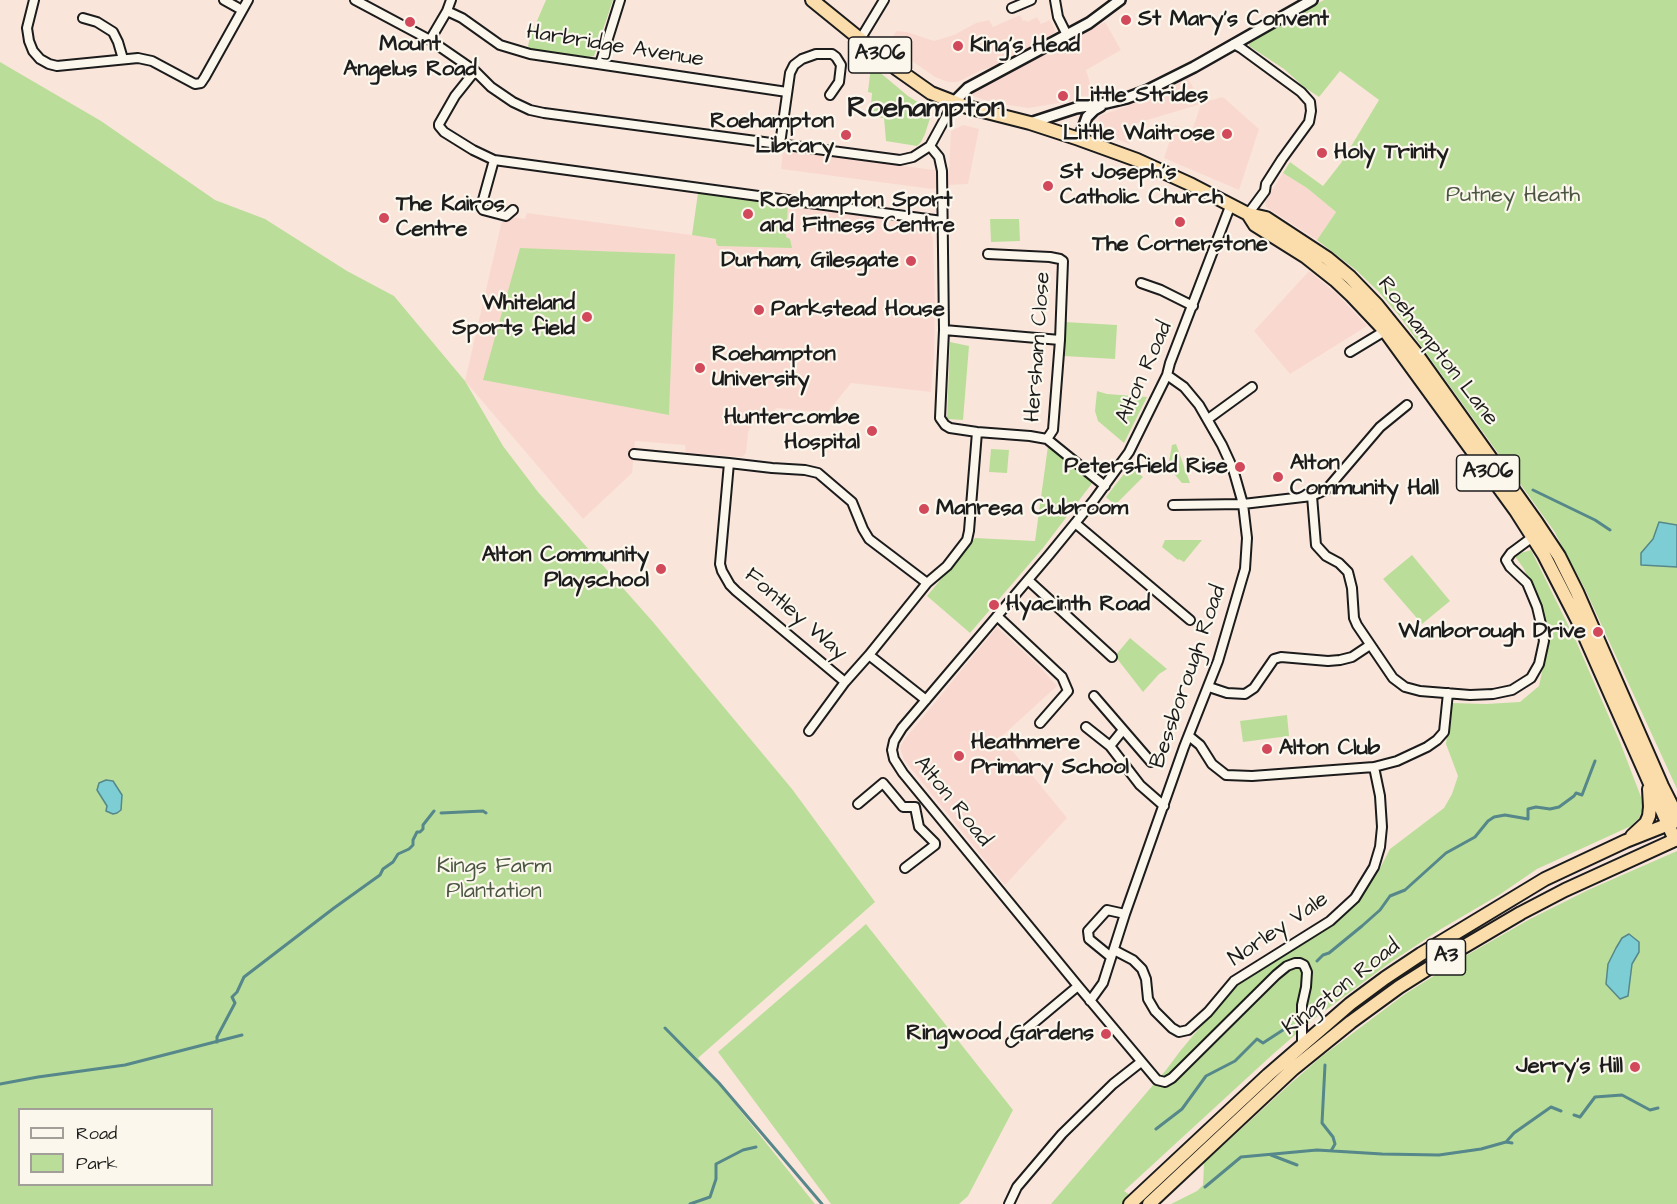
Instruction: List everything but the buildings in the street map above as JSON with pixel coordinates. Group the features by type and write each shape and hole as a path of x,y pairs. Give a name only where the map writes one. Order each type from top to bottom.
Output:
{"highway":[{"name":"Roehampton Lane","path":"812,0 931,93 981,111 1030,123 1137,160 1248,214 1266,218 1327,258 1365,292 1390,328 1435,378 1538,534 1629,739 1647,776 1674,821"},
{"name":"Roehampton Lane","path":"1538,534 1559,556 1577,592 1662,786 1674,821"},
{"name":"A306","path":"1626,841 1646,823 1649,816 1650,797 1647,776"},
{"name":"A306","path":"1662,786 1677,800"},
{"name":"A306","path":"1674,821 1676,840"},
{"name":"Kingston Road","path":"1130,1204 1302,1045 1350,1004 1421,954 1545,879 1674,821"},
{"name":"Kingston Road","path":"1149,1204 1293,1069 1399,987 1521,913 1565,890 1676,840"}],"street":[{"path":"34,0 27,28 33,51 49,64 57,66 138,58 152,61 195,84 201,83 216,60 248,0"},
{"path":"224,0 242,10"},
{"path":"355,0 430,40 513,102 530,110 900,160 913,157 930,146 954,102 968,88 1089,23 1120,0"},
{"path":"430,40 451,0"},
{"path":"600,64 620,0"},
{"path":"861,38 884,0"},
{"path":"1012,8 1031,0"},
{"path":"1055,0 1058,17 1067,34"},
{"path":"1030,123 1076,108 1127,98 1148,90 1194,67 1312,0"},
{"name":"Harbridge Avenue","path":"447,11 462,18 500,45 512,50 787,92"},
{"path":"83,18 97,22 113,32 123,59"},
{"path":"1234,44 1301,93 1310,102 1311,111 1309,122 1276,168 1266,184 1265,191 1248,214"},
{"path":"780,144 790,73 794,65 808,56 824,54 836,57 841,65 839,82 830,95"},
{"path":"474,71 455,96 439,126 444,132 473,150 494,160 942,221"},
{"path":"1079,139 1087,117 1106,103"},
{"path":"930,146 941,163 944,330 940,418 950,428 1030,436 1047,440 1105,486"},
{"path":"494,160 481,207 483,210 506,216 513,210"},
{"name":"Alton Road","path":"1231,204 1167,375 1129,452 1075,523 902,728 894,741 892,750 898,766 1157,1080 1165,1082 1172,1078 1276,975 1295,963 1304,965 1307,972 1302,1005 1302,1045"},
{"name":"Hersham Close","path":"988,254 1050,257 1060,258 1063,261 1053,430 1047,440"},
{"path":"1141,283 1193,306"},
{"path":"1350,352 1390,328"},
{"path":"944,330 1060,340"},
{"name":"Bessborough Road","path":"1090,1001 1103,983 1125,914 1218,661 1245,569 1247,537 1243,504 1233,469 1208,419 1184,387 1167,375"},
{"path":"1208,419 1252,387"},
{"path":"1173,505 1243,504 1312,496 1328,489 1380,427 1407,405"},
{"path":"810,731 845,682 927,583 947,566 967,540 977,432"},
{"path":"634,454 818,473 852,502 869,539 927,583"},
{"name":"Fontley Way","path":"729,463 720,564 722,571 736,591 845,682"},
{"path":"1312,496 1316,545 1326,556 1339,563 1348,572 1357,625 1393,678 1405,687 1420,691 1482,694 1512,690 1531,678 1539,664 1544,641 1537,606 1527,583 1506,560 1511,553 1538,534"},
{"path":"1075,523 1190,620"},
{"path":"1028,580 1112,657"},
{"path":"997,616 1062,677 1068,691 1040,723"},
{"path":"1209,687 1227,693 1245,693 1254,688 1274,659 1281,657 1319,661 1340,660 1352,657 1370,645"},
{"path":"869,655 926,700"},
{"path":"1189,735 1200,745 1212,764 1226,776 1374,767 1397,761 1437,740 1444,732 1448,693"},
{"path":"1094,696 1151,762"},
{"path":"1086,727 1110,746 1140,785 1164,806"},
{"path":"1110,746 1123,730"},
{"name":"Norley Vale","path":"1112,953 1133,960 1142,969 1146,979 1148,999 1172,1028 1179,1032 1188,1030 1208,1012 1234,981 1330,921 1355,898 1374,867 1380,847 1382,827 1380,796 1374,767"},
{"path":"858,804 883,783 903,807 915,807 925,799"},
{"path":"905,868 935,845 919,827 915,807"},
{"path":"1112,953 1089,939 1088,931 1107,910 1125,914"},
{"path":"1011,1042 1078,986"},
{"path":"1009,1204 1017,1187 1062,1134 1113,1084 1141,1062"}],"shaded area":[{"path":"1020,15 1023,21 1027,22 1037,17 1041,24 1050,20 1056,32 1002,64 981,70 958,82 948,82 935,77 889,45 896,31 907,32 934,41 954,35 976,23 989,20 993,27"},
{"path":"1105,22 1121,50 1086,70 1094,97 1029,108 993,103 973,96 972,91"},
{"path":"1188,78 1201,103 1223,97 1259,129 1239,190 1164,158 1175,125 1192,131 1201,104 1134,124 1135,128 1129,144 1100,132 1099,116 1128,106"},
{"path":"963,125 979,129 968,184 932,189 781,169 783,150 949,172 951,131"},
{"path":"1283,173 1307,188 1336,212 1317,240 1266,207 1265,201"},
{"name":"Roehampton University","path":"788,205 923,224 929,228 933,239 935,308 931,392 851,383 827,413 777,408 775,415 761,417 751,426 748,432 746,453 742,457 686,453 685,445 635,441 632,473 583,519 465,381 503,216 525,219 527,213 692,235 716,239 716,243 786,237"},
{"path":"1309,271 1337,294 1367,326 1290,374 1254,331"},
{"name":"Heathmere Primary School","path":"997,627 1057,686 1001,737 1067,818 1005,885 904,760 900,747"}],"green space":[{"path":"546,0 613,0 594,56 530,49 528,46 530,37"},
{"name":"Putney Heath","path":"1324,0 1677,0 1677,789 1585,589 1554,531 1401,318 1356,270 1317,240 1336,212 1307,188 1283,173 1290,162 1323,186 1341,163 1379,100 1340,71 1319,97 1284,69 1249,46 1249,41"},
{"name":"Kings Farm Plantation","path":"0,62 101,121 215,200 265,219 347,271 394,296 465,381 503,446 538,492 653,622 792,789 875,902 698,1058 815,1204 0,1204"},
{"path":"871,65 908,96 930,110 931,115 925,134 917,146 886,141 884,118 870,116 872,93 868,92"},
{"path":"698,193 788,205 786,237 790,239 792,248 718,246 716,239 692,235"},
{"path":"990,219 1019,219 1020,241 991,242"},
{"name":"Whiteland Sports field","path":"520,248 675,254 669,415 483,380"},
{"path":"1065,322 1117,325 1115,359 1064,356"},
{"path":"950,342 969,346 963,420 947,419"},
{"path":"1097,391 1147,397 1124,443 1098,421 1095,411"},
{"path":"1176,444 1190,483 1182,483 1168,467 1172,445"},
{"path":"1048,446 1093,482 1043,548 970,633 927,596 975,538 1035,541"},
{"path":"991,449 1009,450 1007,473 989,472"},
{"path":"1130,466 1143,477 1115,505 1106,497"},
{"path":"1165,540 1202,540 1184,562 1162,547"},
{"path":"1531,550 1576,641 1620,742 1641,797 1643,808 1639,818 1631,826 1537,869 1388,964 1311,1021 1124,1191 1144,1204 1051,1204 1233,988 1313,937 1354,904 1377,874 1390,849 1444,808 1458,776 1446,744 1451,703 1520,702 1539,686 1548,644 1546,624 1540,603 1524,569 1514,555"},
{"path":"1412,555 1450,601 1422,624 1383,579"},
{"path":"1130,638 1167,669 1159,674 1143,692 1115,656"},
{"path":"1287,715 1289,736 1243,742 1240,721"},
{"path":"1677,851 1677,1204 1171,1204 1197,1191 1203,1185 1204,1163 1290,1084 1321,1057 1405,994 1530,919 1588,890"},
{"path":"866,924 1013,1110 968,1196 959,1204 831,1204 718,1052"}],"water":[{"path":"1659,522 1677,525 1677,567 1641,565 1641,553 1653,539"},
{"path":"106,780 113,781 122,795 121,810 117,813 106,811 107,806 97,790 99,783"},
{"path":"1629,934 1639,942 1639,952 1632,964 1628,996 1620,999 1606,984 1608,964 1622,938"}],"waterway":[{"path":"1533,490 1595,520 1610,530"},
{"path":"1317,961 1380,910 1390,896 1405,890 1446,853 1475,837 1494,817 1505,815 1528,819 1528,809 1559,807 1576,793 1582,795 1595,761"},
{"path":"217,1042 217,1037 235,1003 232,997 244,977 380,875 398,854 413,845 417,832 423,829 423,825 434,811"},
{"path":"441,813 483,811 486,813"},
{"path":"1156,1129 1182,1109 1206,1076 1235,1061 1257,1039 1263,1043 1292,1026"},
{"path":"665,1028 719,1083 822,1204"},
{"path":"0,1084 125,1065 242,1035"},
{"path":"1325,1065 1322,1123 1333,1137 1335,1144 1331,1151"},
{"path":"1574,1115 1580,1117 1595,1097 1622,1095 1650,1110 1658,1108"},
{"path":"1506,1142 1514,1133 1551,1107 1561,1111"},
{"path":"1205,1187 1241,1157 1317,1150 1439,1155 1481,1149 1506,1142 1512,1143"},
{"path":"690,1204 710,1197 716,1179 716,1164 743,1150 756,1147"},
{"path":"1271,1155 1297,1165"}],"place":[{"name":"St Mary's Convent","path":"1126,20"},
{"name":"Mount Angelus Road","path":"410,22"},
{"name":"King's Head","path":"958,46"},
{"name":"Little Strides","path":"1063,96"},
{"name":"Little Waitrose","path":"1227,134"},
{"name":"Roehampton Library","path":"846,135"},
{"name":"Holy Trinity","path":"1322,153"},
{"name":"St Joseph's Catholic Church","path":"1048,186"},
{"name":"Roehampton Sport and Fitness Centre","path":"748,214"},
{"name":"The Kairos Centre","path":"384,218"},
{"name":"The Cornerstone","path":"1180,222"},
{"name":"Durham, Gilesgate","path":"911,261"},
{"name":"Parkstead House","path":"759,310"},
{"name":"Whiteland Sports field","path":"587,317"},
{"name":"Roehampton University","path":"700,368"},
{"name":"Huntercombe Hospital","path":"872,431"},
{"name":"Petersfield Rise","path":"1240,467"},
{"name":"Alton Community Hall","path":"1278,477"},
{"name":"Manresa Clubroom","path":"924,509"},
{"name":"Alton Community Playschool","path":"661,569"},
{"name":"Hyacinth Road","path":"994,605"},
{"name":"Wanborough Drive","path":"1598,632"},
{"name":"Alton Club","path":"1267,749"},
{"name":"Heathmere Primary School","path":"959,756"},
{"name":"Ringwood Gardens","path":"1106,1034"},
{"name":"Jerry's Hill","path":"1635,1067"}],"district":[{"name":"Roehampton","path":"926,110"}]}
